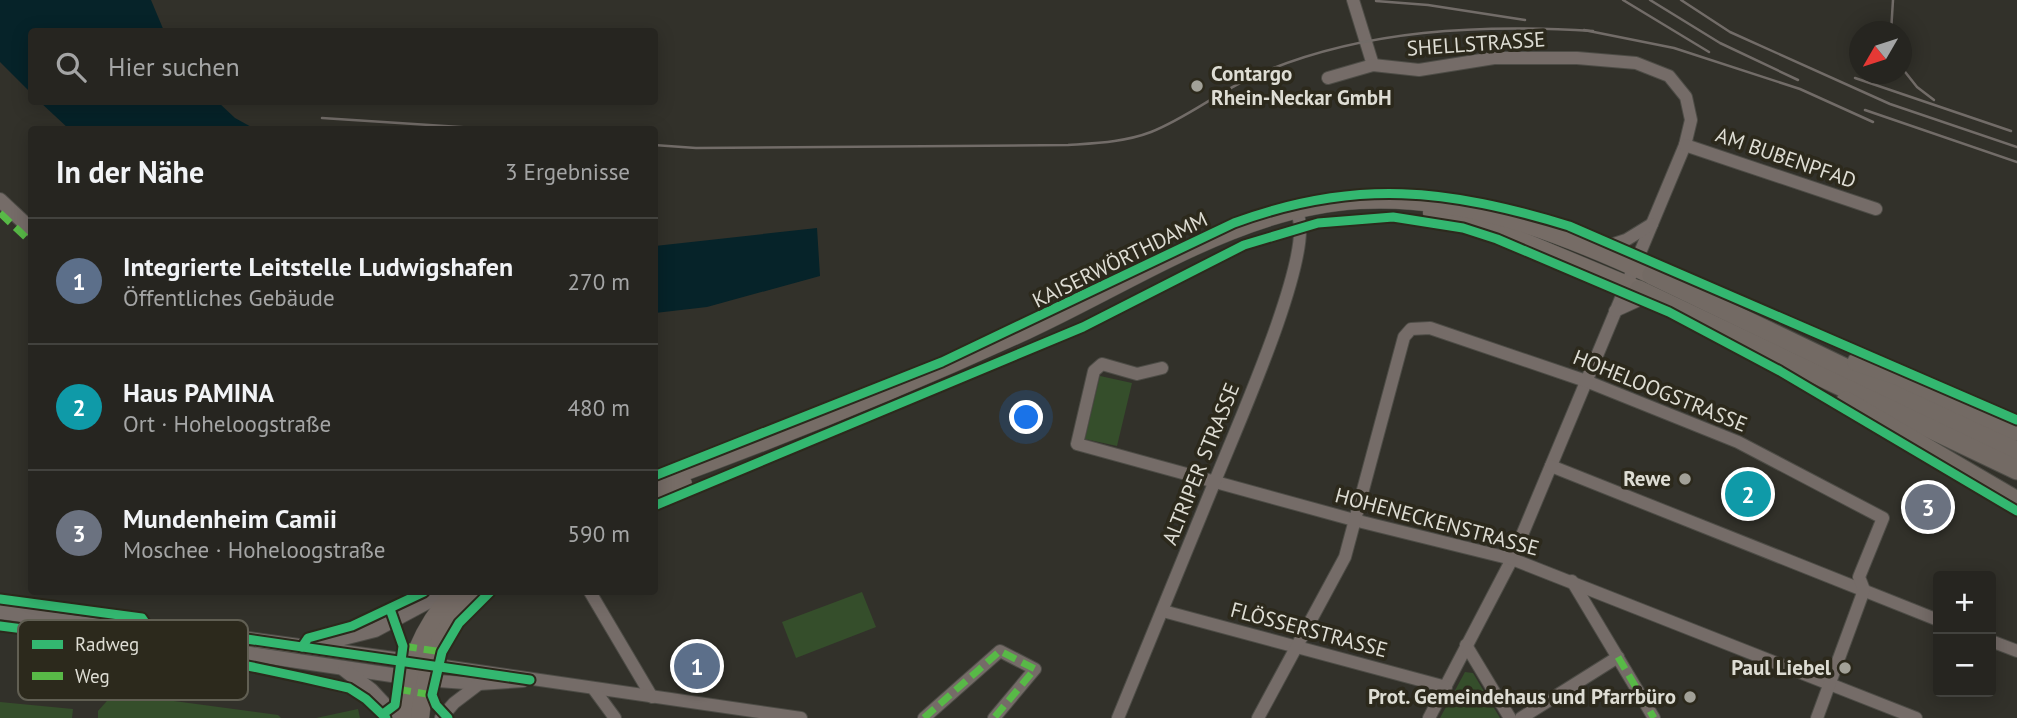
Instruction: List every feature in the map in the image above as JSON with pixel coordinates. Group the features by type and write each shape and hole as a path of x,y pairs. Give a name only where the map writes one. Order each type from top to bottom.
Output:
{"highway":[{"name":"KAISERWÖRTHDAMM","path":"1652,275 1811,351"},
{"name":"KAISERWÖRTHDAMM","path":"1638,290 1762,348"},
{"path":"1762,348 2017,470"},
{"path":"1762,348 2017,501"},
{"path":"1811,351 1896,375 2017,430"},
{"path":"1811,351 2017,451"}],"main road":[{"name":"KAISERWÖRTHDAMM","path":"658,481 946,368 1238,228 1312,205 1359,200 1464,206 1514,219 1596,250 1652,275"},
{"name":"KAISERWÖRTHDAMM","path":"658,495 951,377 1242,237 1299,219 1363,209 1396,208 1429,212 1493,229 1638,290"},
{"path":"405,718 435,616 452,595"},
{"path":"420,718 419,671 451,620 475,595"}],"street":[{"path":"1353,0 1373,65"},
{"name":"SHELLSTRASSE","path":"1328,78 1373,65 1419,70 1494,58 1605,59 1644,65 1669,76 1686,97 1691,120 1685,145 1634,267 1638,290 1615,311 1512,559 1429,718"},
{"name":"AM BUBENPFAD","path":"1685,145 1876,209"},
{"path":"0,200 28,226"},
{"name":"ALTRIPER STRASSE","path":"1118,718 1248,402 1294,271 1303,232 1299,219"},
{"path":"1596,250 1626,240 1652,223"},
{"path":"1615,311 1638,290"},
{"name":"HOHELOOGSTRASSE","path":"1354,520 1404,337 1411,328 1430,328 1586,381 1738,442 1883,519 1859,578 1864,590"},
{"name":"HOHENECKENSTRASSE","path":"1162,368 1137,374 1102,364 1094,371 1077,444 1354,520 1512,559 1916,718"},
{"path":"1551,466 1933,618"},
{"path":"1258,718 1345,557 1354,520"},
{"path":"1572,581 1654,718"},
{"path":"1817,718 1864,590"},
{"path":"302,647 375,630 440,595"},
{"path":"592,595 652,697"},
{"name":"FLÖSSERSTRASSE","path":"1163,611 1446,687"},
{"path":"0,612 58,620"},
{"path":"248,639 302,647 479,684 530,680"},
{"path":"1996,642 2017,651"},
{"path":"1466,645 1510,718"},
{"path":"924,718 1000,651 1035,669 994,718"},
{"path":"248,654 341,667 530,680 801,718"},
{"path":"1521,718 1618,657"},
{"path":"341,667 371,690 397,718"},
{"path":"441,718 454,703 479,684"},
{"path":"593,688 615,718"}],"green space":[{"path":"1100,376 1132,383 1117,446 1085,439"},
{"path":"862,592 876,627 796,658 782,622"},
{"path":"1465,672 1473,673 1500,718 1440,718"},
{"path":"108,700 166,700 278,715 281,718 98,718 98,711"},
{"path":"0,702 73,709 72,718 0,718"},
{"path":"358,709 360,718 316,718"}],"water":[{"path":"0,0 151,0 163,28 28,28 28,90 0,62"},
{"path":"43,105 221,105 235,118 250,126 66,126"},
{"path":"817,228 820,276 707,307 658,313 658,246"}],"railway":[{"path":"1623,0 1709,52"},
{"path":"1650,0 1720,43 1798,80"},
{"path":"1681,0 1730,32 1890,104 2017,147"},
{"path":"1892,21 1893,0"},
{"path":"1376,1 1428,5 1525,20"},
{"path":"658,145 696,148 1068,145 1110,142 1151,132 1259,74 1339,47 1423,33 1466,30 1509,28 1593,31"},
{"path":"1584,30 1674,48 1800,89 1873,122"},
{"path":"1912,81 1934,100"},
{"path":"1873,84 2011,131"},
{"path":"1865,110 2017,162"},
{"path":"322,118 445,126"}],"marked path":[{"path":"0,213 28,239"},
{"path":"403,646 442,652"},
{"path":"924,718 1000,651 1035,669 994,718"},
{"path":"1618,657 1654,718"},
{"path":"397,689 432,695"}],"cycle path":[{"path":"658,474 942,362 1234,223 1321,199 1362,194 1442,197 1525,213 1569,226 2017,420"},
{"path":"658,504 1083,327 1244,245 1318,223 1393,217 1463,228 1497,239 1669,312 1780,371 2017,511"},
{"path":"302,647 308,638 352,626 418,595"},
{"path":"448,718 436,705 432,695 442,652 459,623 487,595"},
{"path":"0,599 143,620"},
{"path":"383,714 395,705 403,646 390,609"},
{"path":"0,626 18,628"},
{"path":"248,639 530,680"},
{"path":"248,666 349,688 366,699 386,718"}],"place":[{"name":"Contargo Rhein-Neckar GmbH","path":"1197,86"},
{"name":"Rewe","path":"1685,479"},
{"name":"Haus PAMINA","path":"1748,494"},
{"name":"Mundenheim Camii","path":"1928,507"},
{"name":"Integrierte Leitstelle Ludwigshafen","path":"697,666"},
{"name":"Paul Liebel","path":"1845,668"},
{"name":"Prot. Gemeindehaus und Pfarrbüro","path":"1690,697"}]}
